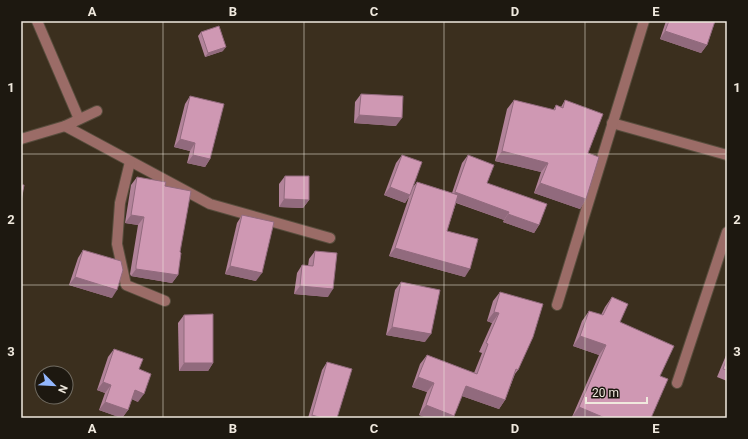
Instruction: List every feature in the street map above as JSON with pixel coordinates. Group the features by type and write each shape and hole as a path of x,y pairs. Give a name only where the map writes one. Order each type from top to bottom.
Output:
{"street":[{"path":"37,21 79,119"},
{"path":"557,305 644,21"},
{"path":"21,139 65,126 96,111"},
{"path":"612,123 727,155"},
{"path":"65,126 210,204 330,238"},
{"path":"130,162 120,203 117,244 126,285 165,301"},
{"path":"677,383 727,232"}],"building":[{"path":"669,21 715,21 707,45 665,31"},
{"path":"219,26 226,47 208,53 201,32"},
{"path":"361,94 403,96 402,118 359,115"},
{"path":"190,96 224,104 210,159 193,155 195,143 180,139"},
{"path":"514,100 555,110 556,105 563,108 565,100 603,114 588,153 599,157 586,199 540,183 548,163 502,151"},
{"path":"402,155 422,162 410,195 390,187"},
{"path":"468,155 494,165 487,183 547,204 539,225 455,192"},
{"path":"285,176 309,176 309,200 284,199"},
{"path":"137,177 166,182 165,186 191,191 180,252 178,275 136,269 144,217 131,215"},
{"path":"417,182 458,195 447,231 478,239 470,269 395,248"},
{"path":"21,185 24,185 21,201"},
{"path":"242,215 274,222 262,273 230,266"},
{"path":"83,250 121,261 123,270 117,290 75,277"},
{"path":"315,251 337,253 333,289 300,286 302,265 313,266"},
{"path":"401,282 440,290 431,334 392,327"},
{"path":"500,292 543,304 533,337 518,370 516,369 505,400 466,386 454,416 426,405 434,383 418,377 427,355 477,374 488,344 486,343 499,313 494,312"},
{"path":"612,297 628,304 620,322 674,346 660,376 668,379 651,418 605,418 579,407 606,345 580,336 589,311 603,315"},
{"path":"213,314 213,363 184,363 184,315"},
{"path":"114,349 143,359 139,369 151,374 144,394 135,390 128,410 105,402 111,385 103,382"},
{"path":"727,358 727,370 723,369"},
{"path":"327,362 352,369 337,418 322,418 312,415"}]}
